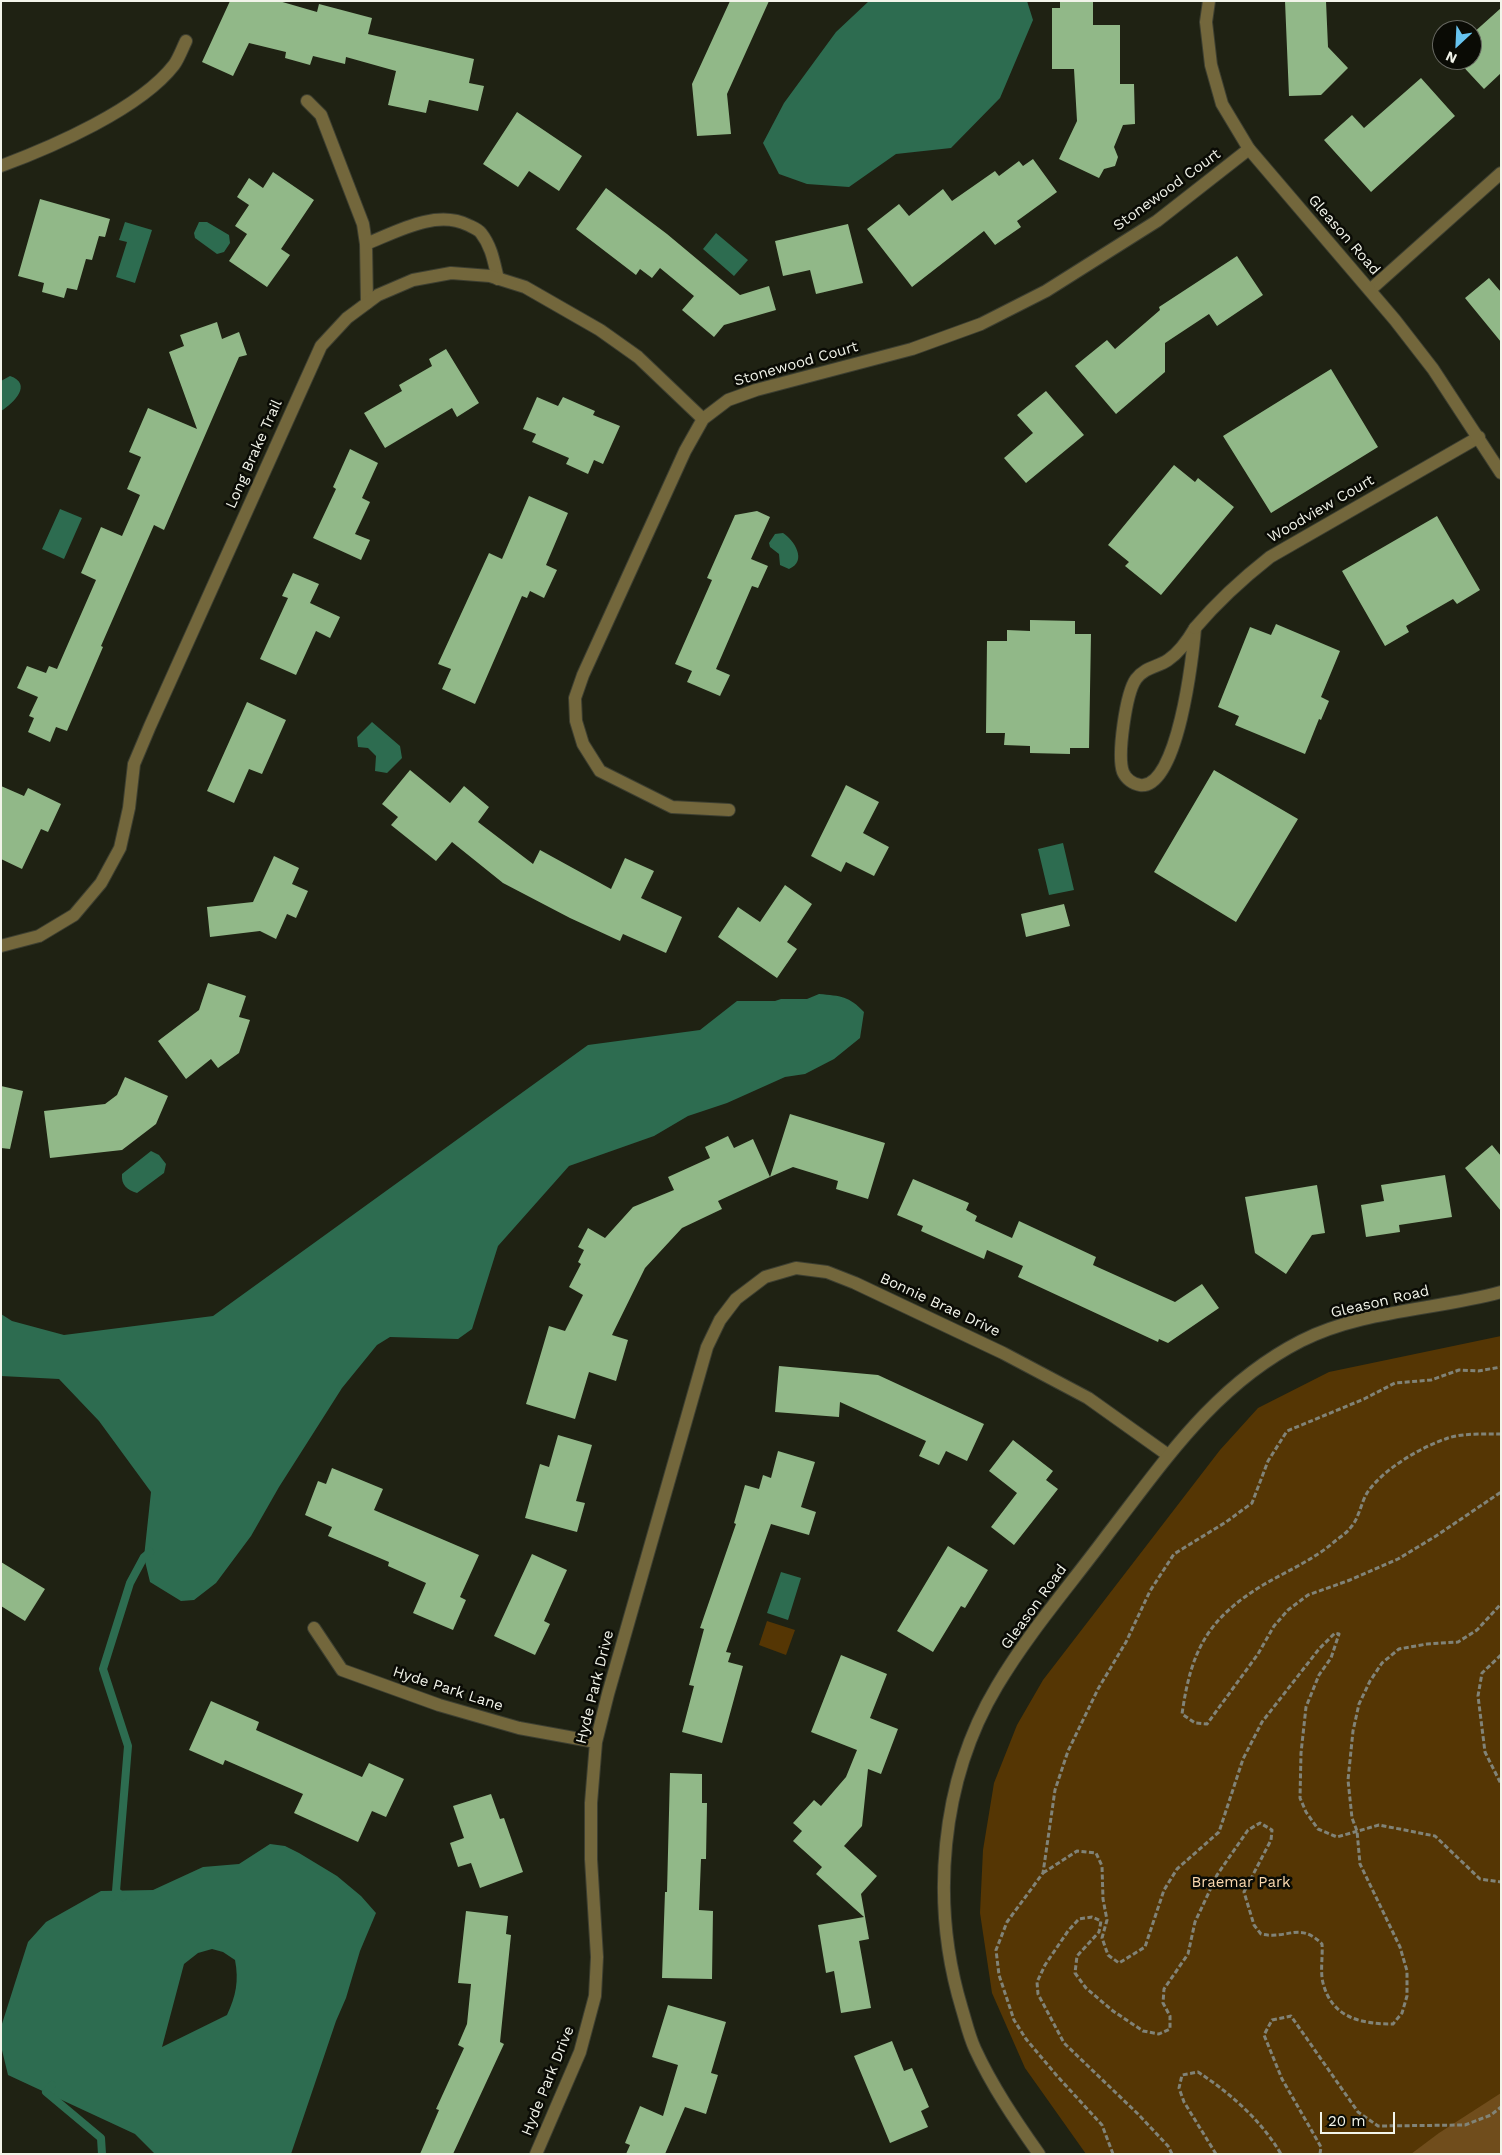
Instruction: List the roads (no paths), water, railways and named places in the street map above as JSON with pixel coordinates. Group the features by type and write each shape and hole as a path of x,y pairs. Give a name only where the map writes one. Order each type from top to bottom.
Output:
{"street":[{"name":"Gleason Road","path":"1209,1 1206,22 1211,65 1222,104 1249,149 1395,320 1433,369 1501,473"},
{"path":"1,166 52,146 138,97 175,64 186,41"},
{"path":"307,100 321,115 363,224 366,244 367,303"},
{"name":"Stonewood Court","path":"729,810 672,807 600,770 583,744 576,721 575,698 583,675 680,460 703,419 728,400 756,390 912,349 989,320 1046,291 1157,221 1249,149"},
{"path":"1370,290 1501,173"},
{"path":"366,244 420,223 435,220 460,221 480,231 492,250 498,279"},
{"name":"Long Brake Trail","path":"1,946 39,936 74,915 101,883 120,848 129,808 134,764 150,726 321,346 347,318 378,295 413,280 451,272 498,279 525,287 600,330 638,356 703,419"},
{"name":"Woodview Court","path":"1195,628 1192,668 1176,740 1154,782 1142,785 1131,782 1123,772 1122,732 1130,693 1136,679 1149,667 1167,661 1184,646 1195,628 1215,604 1238,582 1270,557 1478,437"},
{"name":"Bonnie Brae Drive","path":"707,1347 720,1320 736,1299 765,1278 796,1268 827,1272 855,1283 1003,1353 1088,1398 1168,1455"},
{"name":"Gleason Road","path":"1039,2154 1004,2105 974,2046 956,1988 944,1928 944,1866 952,1804 970,1742 997,1687 1031,1636 1168,1455 1224,1393 1258,1366 1303,1340 1350,1322 1501,1292"},
{"name":"Hyde Park Drive","path":"536,2154 580,2052 595,1996 597,1958 591,1859 591,1803 596,1742 707,1347"},
{"name":"Hyde Park Lane","path":"314,1628 342,1670 439,1705 519,1728 596,1742"}],"waterway":[{"path":"123,1897 116,1891 128,1746 103,1669 130,1583 144,1557 150,1552"},
{"path":"52,2085 46,2092 101,2138 102,2154"}],"park label":[{"name":"Braemar Park","path":"1241,1883"}]}
